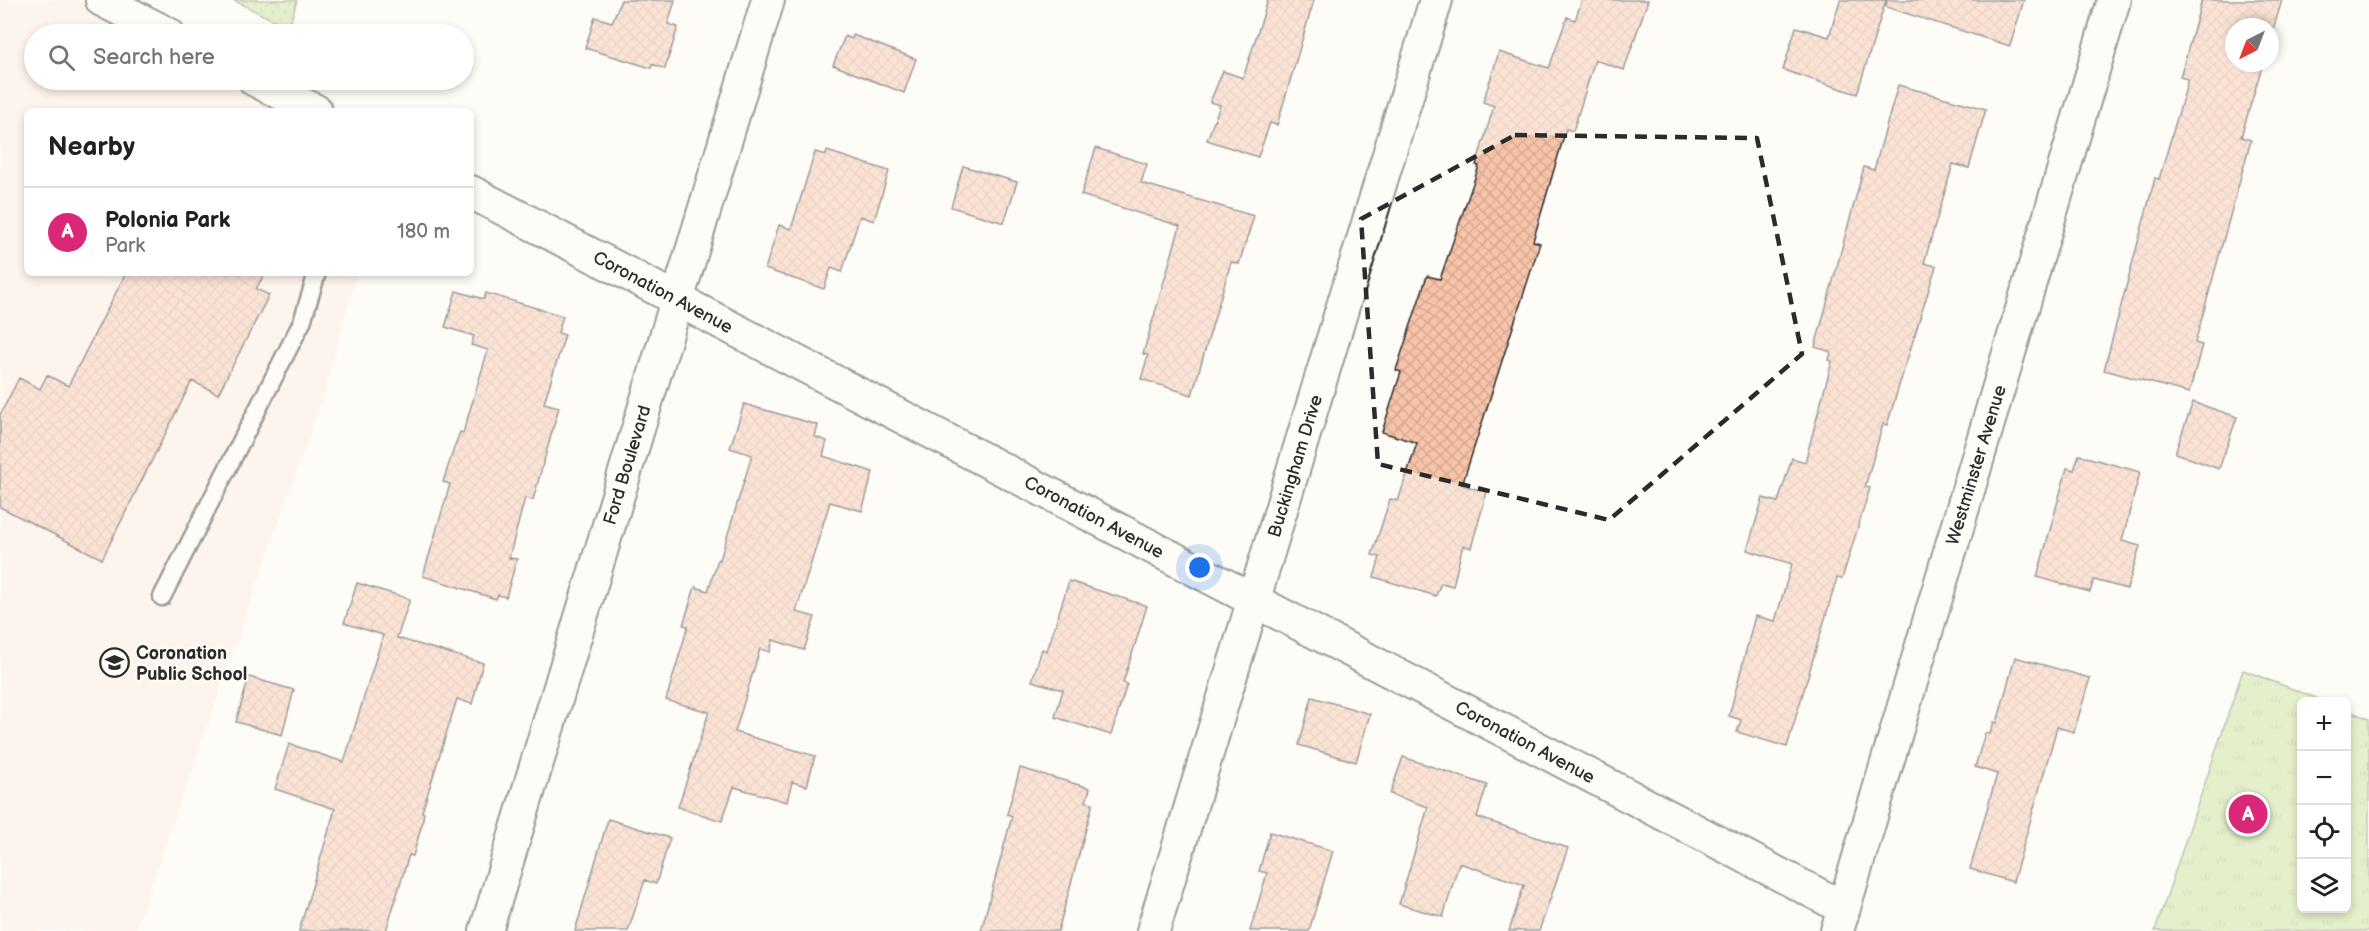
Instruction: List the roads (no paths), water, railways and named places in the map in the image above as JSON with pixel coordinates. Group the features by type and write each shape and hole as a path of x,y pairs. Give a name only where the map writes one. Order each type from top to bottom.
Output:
{"street":[{"path":"102,0 149,24"},
{"name":"Ford Boulevard","path":"486,931 768,0"},
{"name":"Buckingham Drive","path":"1153,931 1436,0"},
{"name":"Westminster Avenue","path":"1841,920 2114,0"},
{"path":"275,90 310,108"},
{"name":"Coronation Avenue","path":"474,194 1254,600 1841,920"}],"lane":[{"path":"162,597 302,322 316,276"}],"place":[{"name":"Coronation Public School","path":"115,663"},
{"name":"Polonia Park","path":"2248,814"}]}
